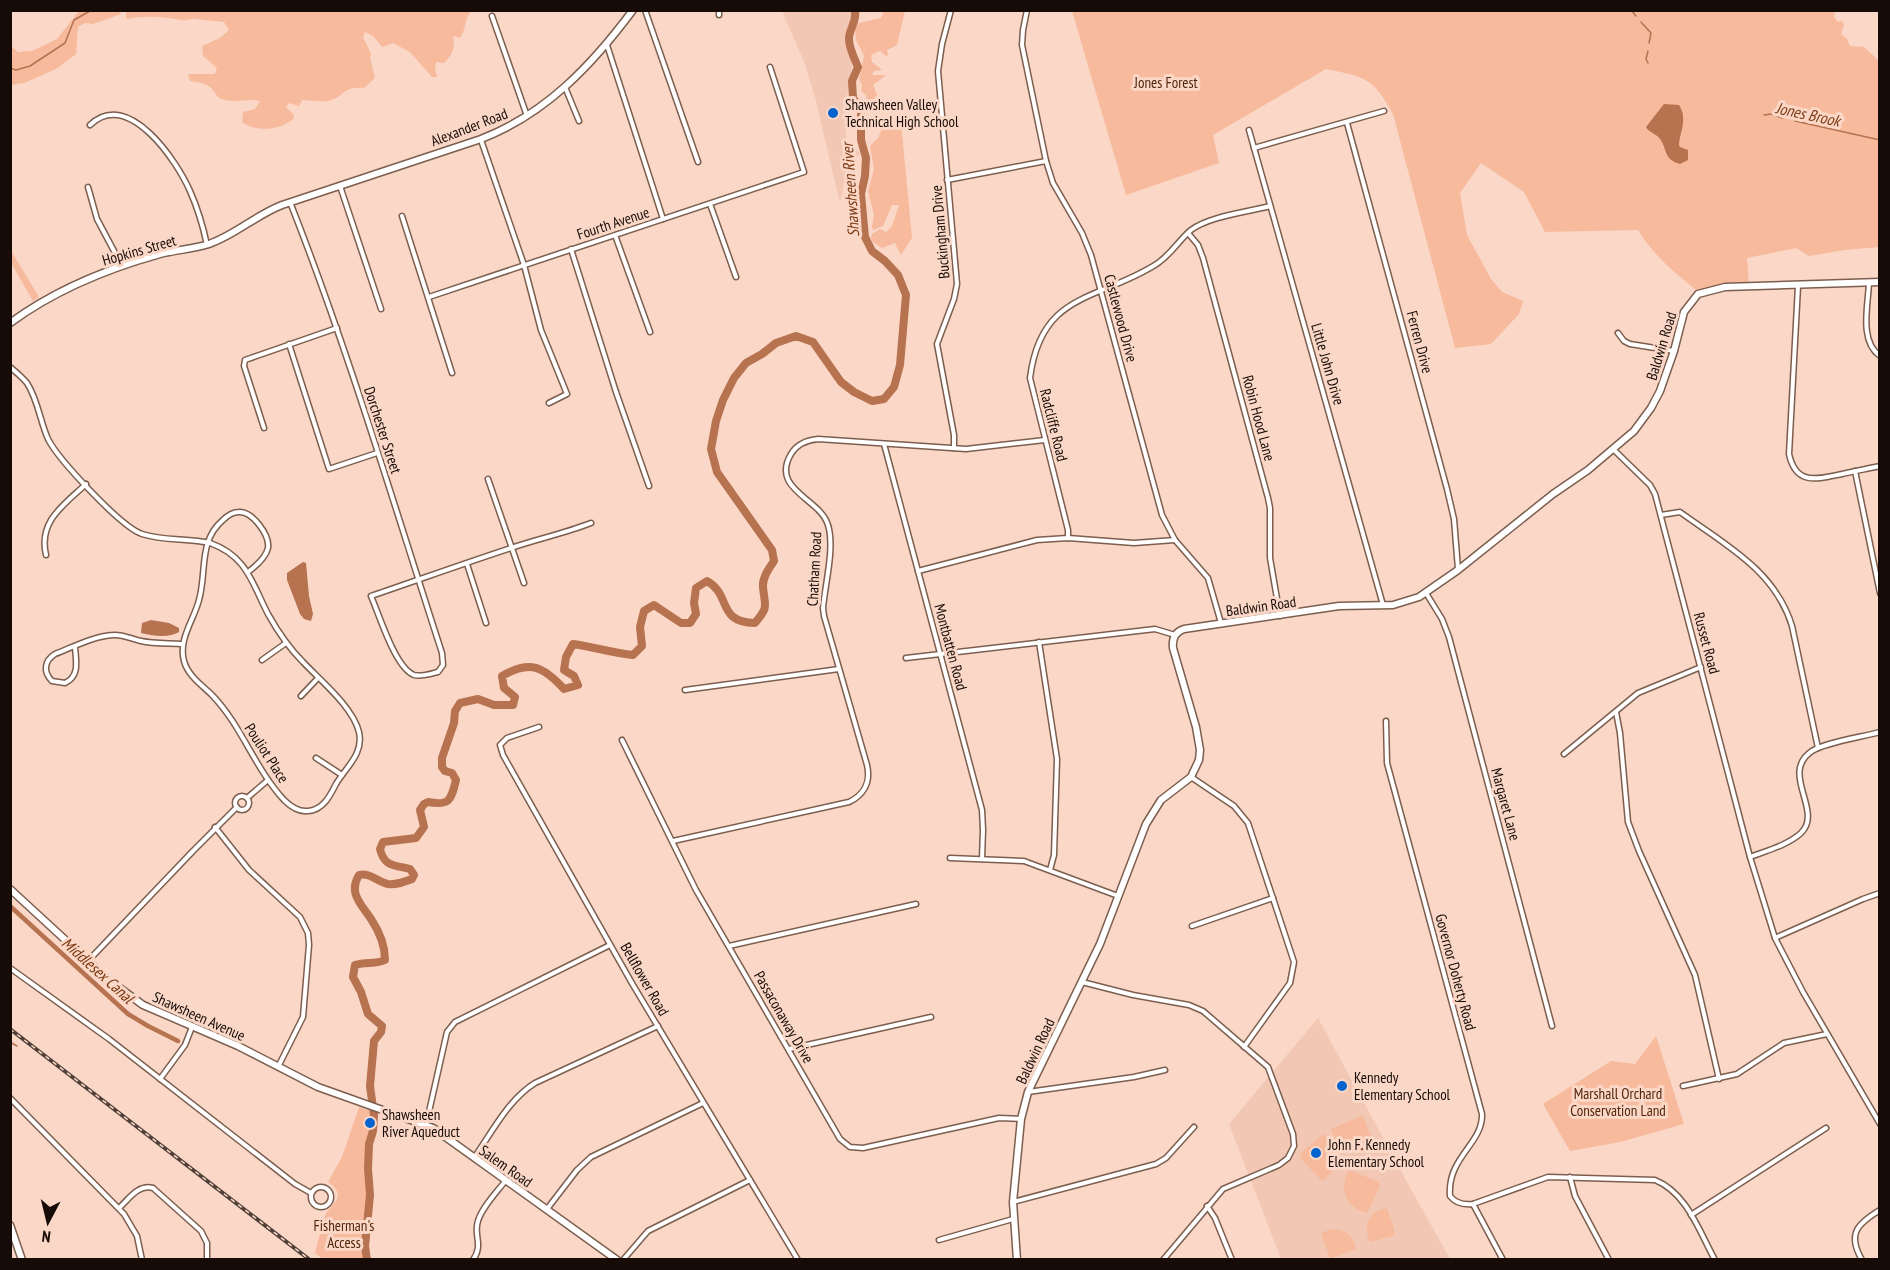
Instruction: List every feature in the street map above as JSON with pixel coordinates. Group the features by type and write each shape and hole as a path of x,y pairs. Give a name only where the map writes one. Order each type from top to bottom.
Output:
{"street":[{"name":"Alexander Road","path":"276,207 481,139 527,116 565,87 607,45 633,10"},
{"path":"645,10 698,162"},
{"name":"Buckingham Drive","path":"951,10 938,71 957,284 952,304 938,337 937,350 951,416 954,448"},
{"name":"Castlewood Drive","path":"1027,10 1022,45 1046,161 1060,197 1086,242 1159,506 1175,540 1208,578 1221,624"},
{"path":"492,16 527,116"},
{"path":"607,45 663,219"},
{"name":"Fourth Avenue","path":"429,297 804,172 770,67"},
{"path":"565,87 579,121"},
{"path":"1254,148 1384,111"},
{"path":"90,125 102,117 122,116 141,125 150,133 189,188 197,207 207,244"},
{"name":"Ferren Drive","path":"1347,123 1448,489 1454,519 1458,570"},
{"name":"Little John Drive","path":"1249,130 1383,606"},
{"path":"481,139 524,265 541,330 567,394 549,403"},
{"path":"947,180 1046,161"},
{"path":"340,186 381,309"},
{"path":"88,187 97,219 122,266"},
{"name":"Dorchester Street","path":"291,202 337,328 442,653 442,668 438,672 427,674 412,674 404,666 393,649 371,596 418,580"},
{"path":"710,204 736,277"},
{"name":"Radcliffe Road","path":"1068,538 1068,530 1030,378 1035,355 1049,325 1061,311 1155,265 1195,228 1211,221 1270,206"},
{"name":"Hopkins Street","path":"10,323 80,281 161,254 207,244 228,235 276,207"},
{"path":"402,216 452,373"},
{"name":"Robin Hood Lane","path":"1188,233 1203,258 1268,498 1270,558 1280,616"},
{"path":"615,235 650,332"},
{"path":"571,249 616,392 650,486"},
{"path":"1869,282 1867,334 1870,347 1880,356"},
{"name":"Baldwin Road","path":"1176,635 1185,629 1339,606 1383,606 1404,603 1426,593 1553,494 1588,471 1634,431 1651,408 1666,377 1684,312 1698,294 1725,287 1880,282"},
{"path":"1798,286 1791,390 1790,459 1797,472 1810,479 1880,466"},
{"path":"264,428 244,361 247,358 337,328"},
{"path":"1618,333 1624,341 1630,344 1674,351"},
{"path":"289,344 329,469 377,453"},
{"path":"10,367 31,390 50,442 62,459 122,522 140,533 207,542"},
{"name":"Chatham Road","path":"673,841 844,804 861,794 868,780 868,770 823,608 830,548 828,525 818,508 791,485 787,474 788,462 797,447 813,440 988,448 1045,440"},
{"name":"Montbatten Road","path":"884,444 982,810 982,859"},
{"name":"Russet Road","path":"1613,449 1650,485 1655,494 1750,857 1775,938 1827,1034 1880,1124"},
{"path":"1855,471 1880,593"},
{"path":"488,479 524,583"},
{"path":"46,555 44,540 50,521 86,484"},
{"path":"75,647 75,675 65,683 52,681 46,670 48,660 55,654 75,647 112,635 147,642 183,644 201,595 207,542 215,528 230,515 241,512 248,514 264,532 268,544 265,555 248,572"},
{"path":"1661,515 1680,512 1747,560 1773,586 1785,606 1792,626 1818,748"},
{"path":"418,580 591,523"},
{"path":"918,571 1037,540 1068,538 1134,543 1175,540"},
{"name":"Pouliot Place","path":"183,644 184,660 189,671 226,712 268,780 290,805 309,811 325,803 359,751 359,734 351,716 286,643 266,610 248,572 229,552 207,542"},
{"path":"466,564 486,623"},
{"name":"Margaret Lane","path":"1426,593 1442,619 1449,637 1552,1026"},
{"path":"906,658 1155,629 1176,635 1173,642 1174,654 1194,717 1200,750 1199,760 1191,777 1234,806 1244,816 1251,830 1292,954 1294,970 1290,983 1244,1047"},
{"path":"1039,642 1057,759 1054,855 1050,870"},
{"path":"262,660 286,643"},
{"path":"1564,754 1638,693 1701,668"},
{"path":"685,690 839,669"},
{"path":"301,696 318,678"},
{"path":"1616,712 1628,822 1695,975 1719,1079"},
{"name":"Governor Doherty Road","path":"1386,721 1387,763 1482,1114 1479,1131 1456,1163 1449,1193 1458,1203 1473,1204"},
{"name":"Bellflower Road","path":"539,727 507,738 500,745 503,755 610,945 797,1259"},
{"path":"1750,857 1793,839 1803,830 1808,818 1799,768 1806,756 1818,748 1880,732"},
{"name":"Passaconaway Drive","path":"622,740 696,890 840,1139 850,1147 863,1148 999,1118 1021,1119"},
{"path":"316,758 342,775"},
{"name":"Baldwin Road","path":"1017,1260 1013,1202 1021,1119 1028,1092 1100,944 1142,833 1152,813 1164,797 1191,777"},
{"path":"247,798 268,780"},
{"path":"238,797 247,798 249,804 246,808 241,810 237,807 235,802 238,797"},
{"path":"88,961 237,807"},
{"path":"215,828 249,870 300,917 308,933 303,1017 278,1067"},
{"path":"950,858 1024,861 1118,897"},
{"name":"Shawsheen Avenue","path":"10,889 110,981 138,1002 238,1046 318,1087 373,1107"},
{"path":"1775,938 1863,898 1880,893"},
{"path":"1192,926 1273,898"},
{"path":"729,946 916,903"},
{"path":"426,1125 447,1032 455,1022 610,945"},
{"path":"10,968 109,1039 296,1184 311,1193"},
{"path":"1082,982 1193,1006 1205,1012 1269,1068 1294,1141 1293,1150 1285,1161 1226,1187 1207,1206 1163,1260"},
{"path":"789,1049 931,1017"},
{"path":"474,1158 523,1091 535,1083 658,1026"},
{"path":"160,1079 186,1043 192,1027"},
{"path":"1683,1086 1719,1079 1742,1071 1784,1043 1827,1034"},
{"path":"1028,1092 1134,1077 1165,1070"},
{"path":"10,1098 119,1208 137,1236 141,1260"},
{"path":"547,1209 577,1170 591,1157 704,1103"},
{"name":"Salem Road","path":"373,1107 426,1125 617,1260"},
{"path":"1013,1202 1156,1164 1166,1158 1194,1127"},
{"path":"1691,1215 1826,1128"},
{"path":"1570,1177 1575,1196 1610,1260"},
{"path":"1503,1260 1473,1204 1542,1178 1570,1177 1655,1180 1666,1184 1675,1192 1691,1215 1715,1260"},
{"path":"473,1260 479,1248 476,1228 479,1218 506,1180"},
{"path":"623,1260 648,1231 750,1180"},
{"path":"119,1208 145,1186 153,1188 201,1231 207,1242 207,1260"},
{"path":"316,1187 325,1187 330,1192 331,1200 325,1206 316,1206 311,1201 311,1193 316,1187"},
{"path":"1207,1206 1215,1218 1232,1260"},
{"path":"1862,1260 1855,1243 1856,1230 1864,1220 1880,1210"},
{"path":"939,1240 1013,1219"},
{"path":"10,1225 22,1260"}],"shaded area":[{"name":"Shawsheen Valley Technical High School","path":"782,11 852,11 850,19 852,66 847,96 846,135 848,144 860,154 856,158 852,151 847,151 845,154 846,174 840,203 815,97 805,64"},
{"path":"1664,104 1679,105 1682,110 1683,120 1679,145 1688,150 1688,160 1680,164 1668,157 1660,139 1646,127"},
{"path":"303,562 306,563 313,614 311,621 304,619 300,614 287,580 287,573"},
{"path":"151,620 169,623 179,628 179,632 166,636 141,633 142,623"},
{"name":"John F. Kennedy Elementary School","path":"1318,1018 1450,1259 1281,1259 1229,1124"}],"green space":[{"path":"126,10 471,11 460,38 453,36 453,51 449,57 444,63 436,62 437,77 432,77 410,52 393,43 382,47 373,36 365,32 363,37 371,54 375,78 364,88 347,90 333,99 302,100 299,106 289,103 286,107 294,118 283,125 261,129 242,122 243,112 255,109 260,101 227,100 218,97 208,85 190,81 188,74 215,74 217,68 203,56 202,46 220,38 229,30 224,22 154,17 126,19"},
{"path":"884,10 905,11 897,45 887,50 888,55 886,56 880,51 871,55 872,62 882,70 874,71 872,75 886,75 873,85 877,95 870,103 867,103 866,95 861,91 862,85 859,79 864,56 856,40 855,28 859,23 881,18"},
{"path":"79,11 119,11 121,14 93,24 85,23 78,27 76,54 56,69 24,83 11,85 11,46 18,52 32,51 57,39"},
{"name":"Jones Forest","path":"1072,11 1835,11 1834,17 1838,22 1842,21 1844,25 1841,34 1850,46 1864,47 1879,61 1879,247 1809,256 1796,248 1747,258 1749,285 1696,290 1657,255 1638,230 1545,232 1524,192 1481,163 1460,193 1467,235 1491,279 1502,292 1523,301 1519,314 1491,344 1455,348 1393,114 1380,92 1359,77 1326,69 1213,135 1219,163 1126,195"},
{"path":"900,112 912,238 901,255 895,243 882,248 871,238 872,234 880,229 886,232 892,226 899,205 892,205 883,226 873,230 874,215 868,191 874,169 870,146 878,138 884,124"},
{"path":"10,249 39,297 33,301 11,263"},
{"name":"Marshall Orchard Conservation Land","path":"1656,1036 1684,1124 1620,1142 1570,1151 1543,1104 1611,1061 1635,1064"},
{"name":"Fisherman's Access","path":"359,1107 374,1112 369,1143 367,1259 323,1259 315,1253 325,1216 338,1196 334,1187 328,1182 342,1157"},
{"path":"1361,1116 1364,1118 1371,1137 1371,1148 1358,1151 1346,1149 1333,1136 1331,1129"},
{"path":"1323,1134 1333,1145 1336,1158 1332,1170 1322,1181 1300,1158 1301,1153"},
{"path":"1349,1170 1379,1182 1380,1186 1367,1213 1354,1207 1346,1196 1344,1184"},
{"path":"1387,1208 1395,1233 1393,1236 1370,1242 1367,1230 1369,1220 1376,1212"},
{"path":"1332,1229 1348,1234 1356,1249 1332,1258 1329,1256 1321,1233"}],"waterway":[{"path":"10,68 16,70 30,66 65,43 74,20 90,11 208,10"},
{"name":"Shawsheen River","path":"367,1260 365,1246 370,1195 369,1144 374,1115 370,1086 374,1041 381,1032 382,1026 368,1014 353,977 355,965 385,960 379,933 357,898 355,887 359,875 363,874 388,884 397,884 412,879 414,875 410,869 387,862 380,849 383,842 416,838 424,827 420,810 424,804 445,802 450,797 456,780 452,773 445,771 442,767 442,758 454,723 455,711 460,703 478,699 494,705 513,705 515,697 504,688 502,676 521,668 536,668 543,671 564,689 578,685 574,676 564,670 566,657 573,644 633,655 642,646 640,627 644,611 654,605 681,623 690,623 696,614 694,603 696,588 707,581 720,593 729,613 735,618 755,623 765,606 763,584 766,573 774,561 772,550 717,472 711,449 716,421 734,378 746,363 776,343 796,336 813,342 841,382 854,392 872,401 884,399 894,387 900,365 906,295 898,275 872,251 865,237 861,194 866,158 861,140 861,110 853,98 852,81 858,67 849,39 855,10"},
{"name":"Jones Brook","path":"1631,10 1636,16"},
{"name":"Jones Brook","path":"1641,22 1651,33 1649,43"},
{"name":"Jones Brook","path":"1648,51 1646,59 1648,63"},
{"name":"Jones Brook","path":"1764,115 1771,114 1782,118"},
{"name":"Jones Brook","path":"1795,121 1880,140"},
{"name":"Middlesex Canal","path":"10,906 128,1014 178,1041"},
{"path":"10,1042 17,1046"}],"railway":[{"path":"10,1029 310,1260"}],"place":[{"name":"Shawsheen Valley Technical High School","path":"833,113"},
{"name":"Kennedy Elementary School","path":"1342,1086"},
{"name":"Shawsheen River Aqueduct","path":"370,1123"},
{"name":"John F. Kennedy Elementary School","path":"1316,1153"}]}
